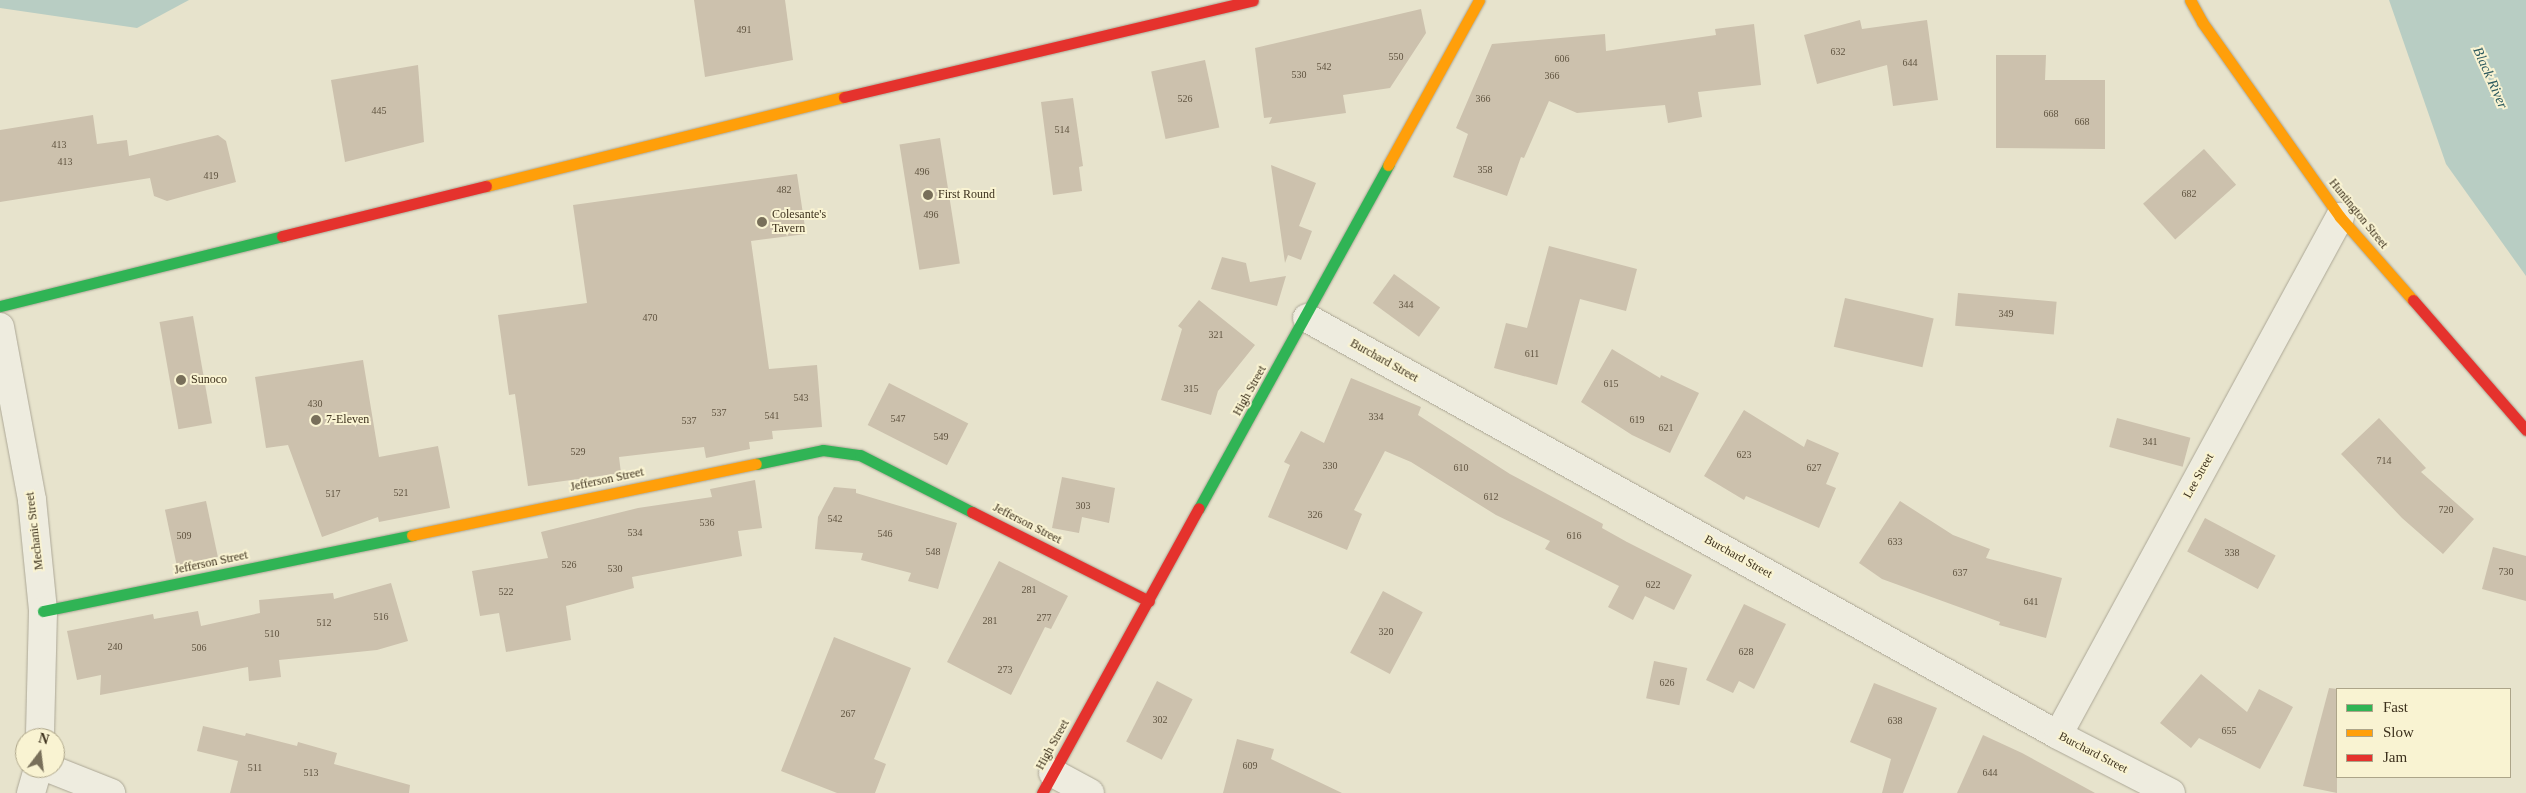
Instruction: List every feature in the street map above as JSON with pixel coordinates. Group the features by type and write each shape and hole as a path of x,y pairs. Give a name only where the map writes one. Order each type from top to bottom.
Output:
{"street":[{"path":"0,306 1051,46 1253,0"},
{"name":"High Street","path":"1048,783 1306,318 1479,0"},
{"name":"Huntington Street","path":"2190,0 2202,22 2340,217 2526,430"},
{"name":"Lee Street","path":"2058,735 2340,217"},
{"name":"Burchard Street","path":"1306,318 2058,735 2171,793"},
{"name":"Mechanic Street","path":"0,327 32,500 43,611 40,728"},
{"name":"Jefferson Street","path":"43,611 823,450 860,455 1150,601"},
{"path":"65,775 111,793"},
{"path":"31,793 35,778"},
{"path":"1048,783 1090,793"}],"water":[{"path":"0,0 189,0 137,28 0,8"},
{"name":"Black River","path":"2389,0 2526,0 2526,276 2446,164"}],"building":[{"path":"694,0 785,0 793,60 705,77"},
{"path":"1421,9 1426,33 1390,88 1343,95 1346,113 1269,124 1272,117 1264,118 1255,48"},
{"path":"1860,20 1862,29 1927,20 1938,100 1893,106 1887,65 1817,84 1804,35"},
{"path":"1754,24 1761,85 1698,92 1702,117 1668,123 1665,105 1577,113 1549,101 1524,158 1521,157 1507,196 1453,177 1468,134 1456,128 1492,44 1605,34 1606,51 1716,35 1715,29"},
{"path":"1996,55 2046,55 2045,80 2105,80 2105,149 1996,148"},
{"path":"1205,60 1219,127 1166,139 1151,71"},
{"path":"418,65 424,142 345,162 331,80"},
{"path":"1073,98 1083,166 1079,167 1082,191 1053,195 1041,102"},
{"path":"93,115 97,144 127,140 129,156 218,135 226,141 236,182 167,201 154,196 150,178 0,202 0,130"},
{"path":"940,138 960,263 919,270 900,144"},
{"path":"2204,149 2236,185 2175,240 2143,204"},
{"path":"1271,165 1316,183 1299,226 1312,231 1301,260 1288,255 1285,263"},
{"path":"797,174 806,234 751,241 769,369 817,365 822,427 772,431 773,439 749,442 750,449 706,458 704,447 619,457 621,473 528,486 515,394 509,395 498,315 587,303 573,205"},
{"path":"1549,246 1637,269 1626,311 1580,299 1557,385 1494,368 1506,323 1527,328"},
{"path":"1222,257 1246,263 1250,282 1286,276 1277,306 1211,289"},
{"path":"1394,274 1440,308 1419,337 1373,303"},
{"path":"1958,293 2057,302 2054,335 1955,326"},
{"path":"1845,298 1934,318 1922,367 1834,347"},
{"path":"1199,300 1255,345 1218,391 1211,415 1161,400 1182,329 1178,326"},
{"path":"193,316 212,423 178,429 160,322"},
{"path":"1612,349 1660,378 1661,375 1699,393 1670,453 1632,435 1581,402"},
{"path":"363,360 379,457 438,446 450,508 379,522 378,517 322,537 288,445 266,448 255,377"},
{"path":"1351,378 1421,407 1418,415 1510,474 1603,524 1602,528 1627,542 1692,575 1674,610 1645,596 1633,620 1608,607 1619,586 1545,549 1550,541 1496,515 1411,462 1385,451 1354,510 1362,514 1347,550 1268,517 1290,465 1284,462 1301,431 1324,443"},
{"path":"889,383 968,423 947,465 868,425"},
{"path":"1744,410 1804,447 1807,439 1839,453 1826,484 1836,488 1819,528 1746,496 1744,500 1704,476"},
{"path":"2117,418 2190,438 2183,467 2109,447"},
{"path":"2379,418 2426,468 2421,472 2474,519 2443,554 2402,518 2341,454"},
{"path":"1062,477 1115,488 1109,523 1082,517 1079,533 1052,528"},
{"path":"755,480 762,528 738,531 742,556 632,577 634,588 566,606 571,640 506,652 499,613 480,616 472,571 548,558 541,532 638,508 712,497 710,489"},
{"path":"834,487 856,489 856,493 957,523 938,589 908,581 911,573 861,560 863,553 815,549 818,517"},
{"path":"206,501 218,557 177,565 165,510"},
{"path":"1900,501 1953,535 1990,549 1986,558 2062,578 2046,638 1999,625 2000,622 1882,579 1859,563"},
{"path":"2205,518 2276,556 2258,589 2187,552"},
{"path":"2493,547 2526,556 2526,601 2482,589"},
{"path":"999,561 1068,596 1051,629 1045,627 1011,695 947,662"},
{"path":"391,583 408,641 377,650 279,660 281,677 249,681 248,667 100,695 101,675 77,680 67,631 153,614 154,619 198,611 201,626 260,613 259,600 333,593 334,599"},
{"path":"1383,591 1423,612 1390,674 1350,653"},
{"path":"1744,604 1786,624 1754,689 1739,681 1733,693 1706,680"},
{"path":"834,637 911,668 874,759 886,764 875,793 837,793 781,771"},
{"path":"1654,661 1687,668 1679,705 1646,698"},
{"path":"2201,674 2247,712 2259,689 2293,707 2260,769 2199,738 2191,748 2160,723"},
{"path":"1157,681 1193,699 1162,760 1126,742"},
{"path":"1874,683 1937,708 1903,793 1882,793 1891,759 1850,742"},
{"path":"2329,688 2336,689 2337,793 2303,786"},
{"path":"203,726 245,736 246,733 297,746 298,742 337,753 334,764 410,785 409,793 230,793 238,761 197,751"},
{"path":"1983,735 2022,753 2095,793 1957,793"},
{"path":"1237,739 1274,749 1271,759 1342,793 1223,793"}],"traffic: fast":[{"path":"1199,508 1388,165"},
{"path":"0,306 282,236"},
{"path":"756,464 823,450 860,455 972,512"},
{"path":"43,611 412,535"}],"traffic: slow":[{"path":"1388,165 1479,0"},
{"path":"2190,0 2202,22 2340,217 2413,300"},
{"path":"486,186 844,97"},
{"path":"412,535 756,464"}],"traffic: jam":[{"path":"844,97 1253,0"},
{"path":"282,236 486,186"},
{"path":"2413,300 2526,430"},
{"path":"1042,793 1199,508"},
{"path":"972,512 1149,601"}],"place":[{"name":"First Round","path":"928,195"},
{"name":"Colesante's Tavern","path":"762,222"},
{"name":"Sunoco","path":"181,380"},
{"name":"7-Eleven","path":"316,420"}]}
